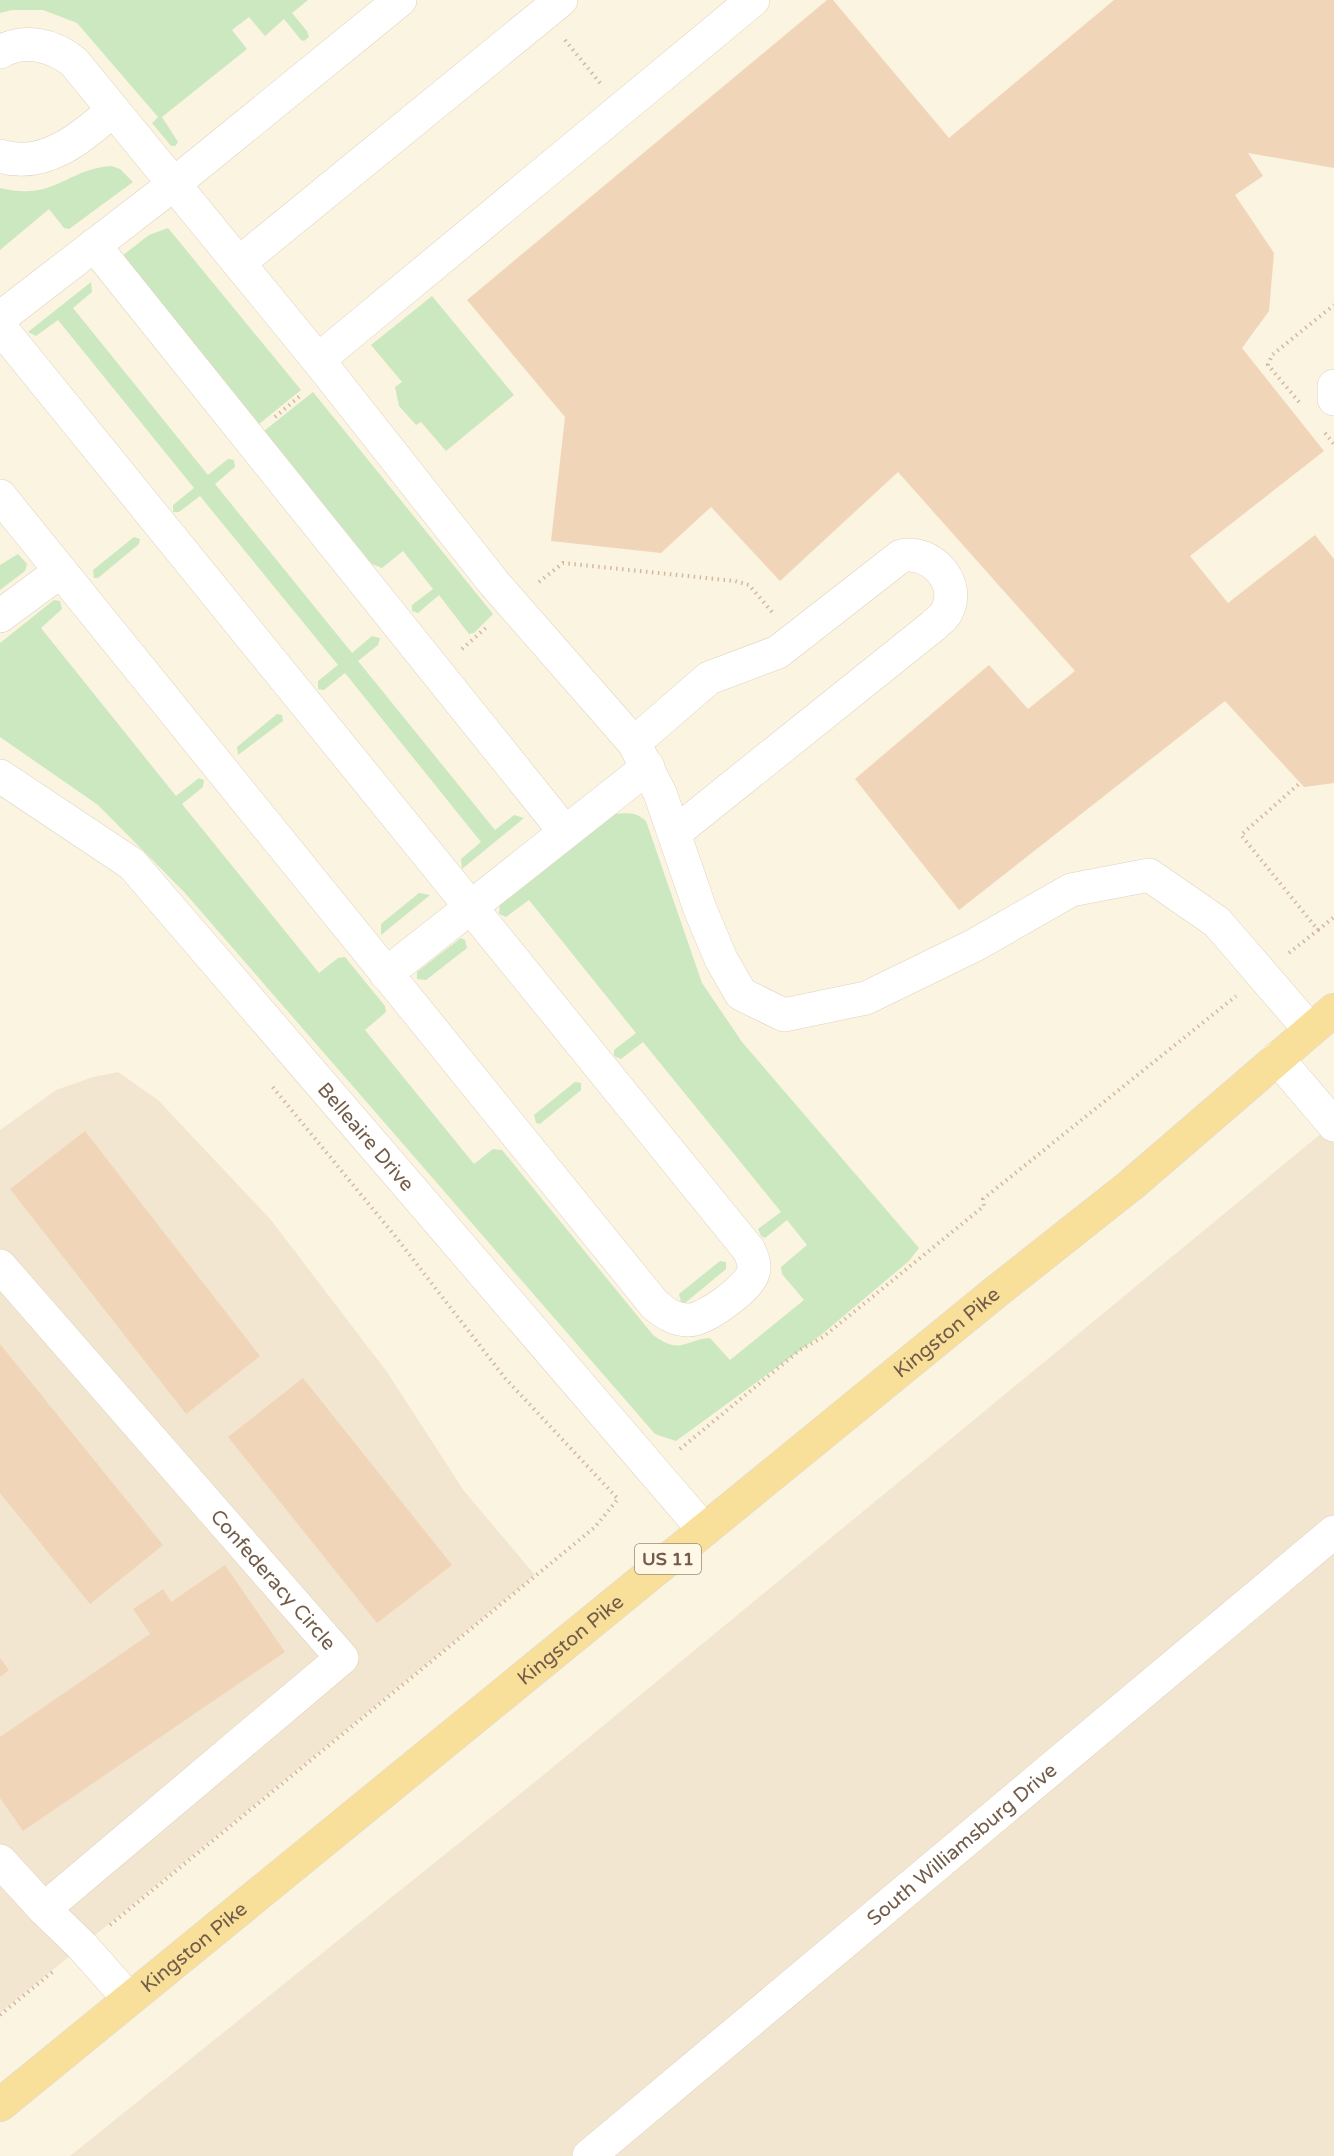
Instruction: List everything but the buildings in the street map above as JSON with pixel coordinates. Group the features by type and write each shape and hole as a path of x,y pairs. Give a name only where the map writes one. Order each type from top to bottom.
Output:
{"main road":[{"name":"Kingston Pike","path":"0,2105 704,1530 1131,1185 1322,1020"}],"street":[{"path":"0,318 174,184 400,0"},
{"path":"318,360 753,0"},
{"path":"239,263 553,7"},
{"path":"0,52 25,44 60,51 75,62 513,604 641,755 675,832 700,909 721,959 741,994 784,1015 866,998 975,945 1071,890 1149,875 1217,922 1261,976 1322,1020"},
{"path":"0,156 30,159 48,154 87,133 114,110"},
{"path":"94,246 565,832"},
{"path":"0,327 749,1250 754,1263 753,1274 747,1284 703,1318 690,1321 677,1319 655,1305 0,496"},
{"path":"1334,386 1334,399"},
{"path":"386,974 565,832 641,755 709,678 778,652 901,556 914,553 936,564 946,578 950,589 950,601 946,614 675,832"},
{"path":"0,616 61,571"},
{"name":"Belleaire Drive","path":"0,776 132,864 704,1530"},
{"path":"1277,1058 1334,1125"},
{"name":"Confederacy Circle","path":"0,1266 342,1658 44,1909"},
{"name":"South Williamsburg Drive","path":"589,2156 1334,1532"},
{"path":"0,1861 83,1947 129,1999"}],"path":[{"path":"553,7 621,109"},
{"path":"267,424 294,401"},
{"path":"435,671 563,564 735,581 749,585 777,617"},
{"path":"1300,783 1241,835 1318,930"},
{"path":"0,2015 595,1527 618,1500 653,1470 800,1350 823,1337 984,1206 982,1199 1334,917"},
{"path":"269,1081 395,1236 505,1378 618,1500"}],"shaded area":[{"path":"118,1072 158,1100 271,1220 387,1372 464,1491 535,1575 0,2013 0,1130 56,1090 93,1077"},
{"path":"1334,1123 1334,2156 70,2156 541,1777"}],"green space":[{"path":"0,0 308,0 292,13 307,31 309,37 304,41 301,40 284,19 265,36 249,17 232,30 247,49 162,117 178,142 175,146 171,146 152,123 158,117 77,23 43,10 12,10 0,13"},
{"path":"111,166 120,169 133,182 69,229 64,228 49,209 0,250 0,188 34,191 82,173"},
{"path":"168,228 301,390 259,424 122,256 149,235"},
{"path":"91,282 92,292 73,308 208,475 228,459 234,460 235,467 215,484 352,653 372,636 380,638 378,645 358,661 495,830 514,815 524,818 462,869 461,859 481,842 345,673 324,690 318,689 318,681 338,665 200,496 179,512 173,512 173,505 194,488 58,320 36,336 28,332"},
{"path":"432,296 514,395 446,451 421,422 416,425 399,406 395,387 402,382 371,345"},
{"path":"313,392 493,614 474,633 469,634 439,595 418,613 412,611 412,605 433,589 403,551 382,568 372,564 264,431"},
{"path":"134,537 140,539 139,544 98,578 94,578 93,570"},
{"path":"18,554 27,564 25,571 0,590 0,565"},
{"path":"54,600 60,601 62,609 41,628 176,796 199,778 204,780 203,787 182,804 319,973 338,958 345,957 385,1006 386,1012 365,1030 474,1164 493,1149 502,1150 653,1335 677,1345 710,1338 730,1360 804,1300 782,1274 781,1267 807,1245 787,1220 765,1238 761,1236 758,1229 781,1212 643,1042 621,1059 614,1056 614,1050 636,1033 529,900 506,917 499,914 500,904 612,814 634,814 646,821 702,983 742,1042 919,1248 909,1261 821,1335 676,1441 655,1434 185,893 98,805 0,737 0,643"},
{"path":"277,714 282,715 283,721 238,755 237,747"},
{"path":"419,893 430,895 381,935 381,924"},
{"path":"461,938 465,940 467,948 426,980 417,979 417,972"},
{"path":"575,1082 581,1083 581,1090 540,1124 536,1123 534,1115"},
{"path":"720,1261 726,1262 726,1269 685,1303 681,1302 679,1294"}]}
